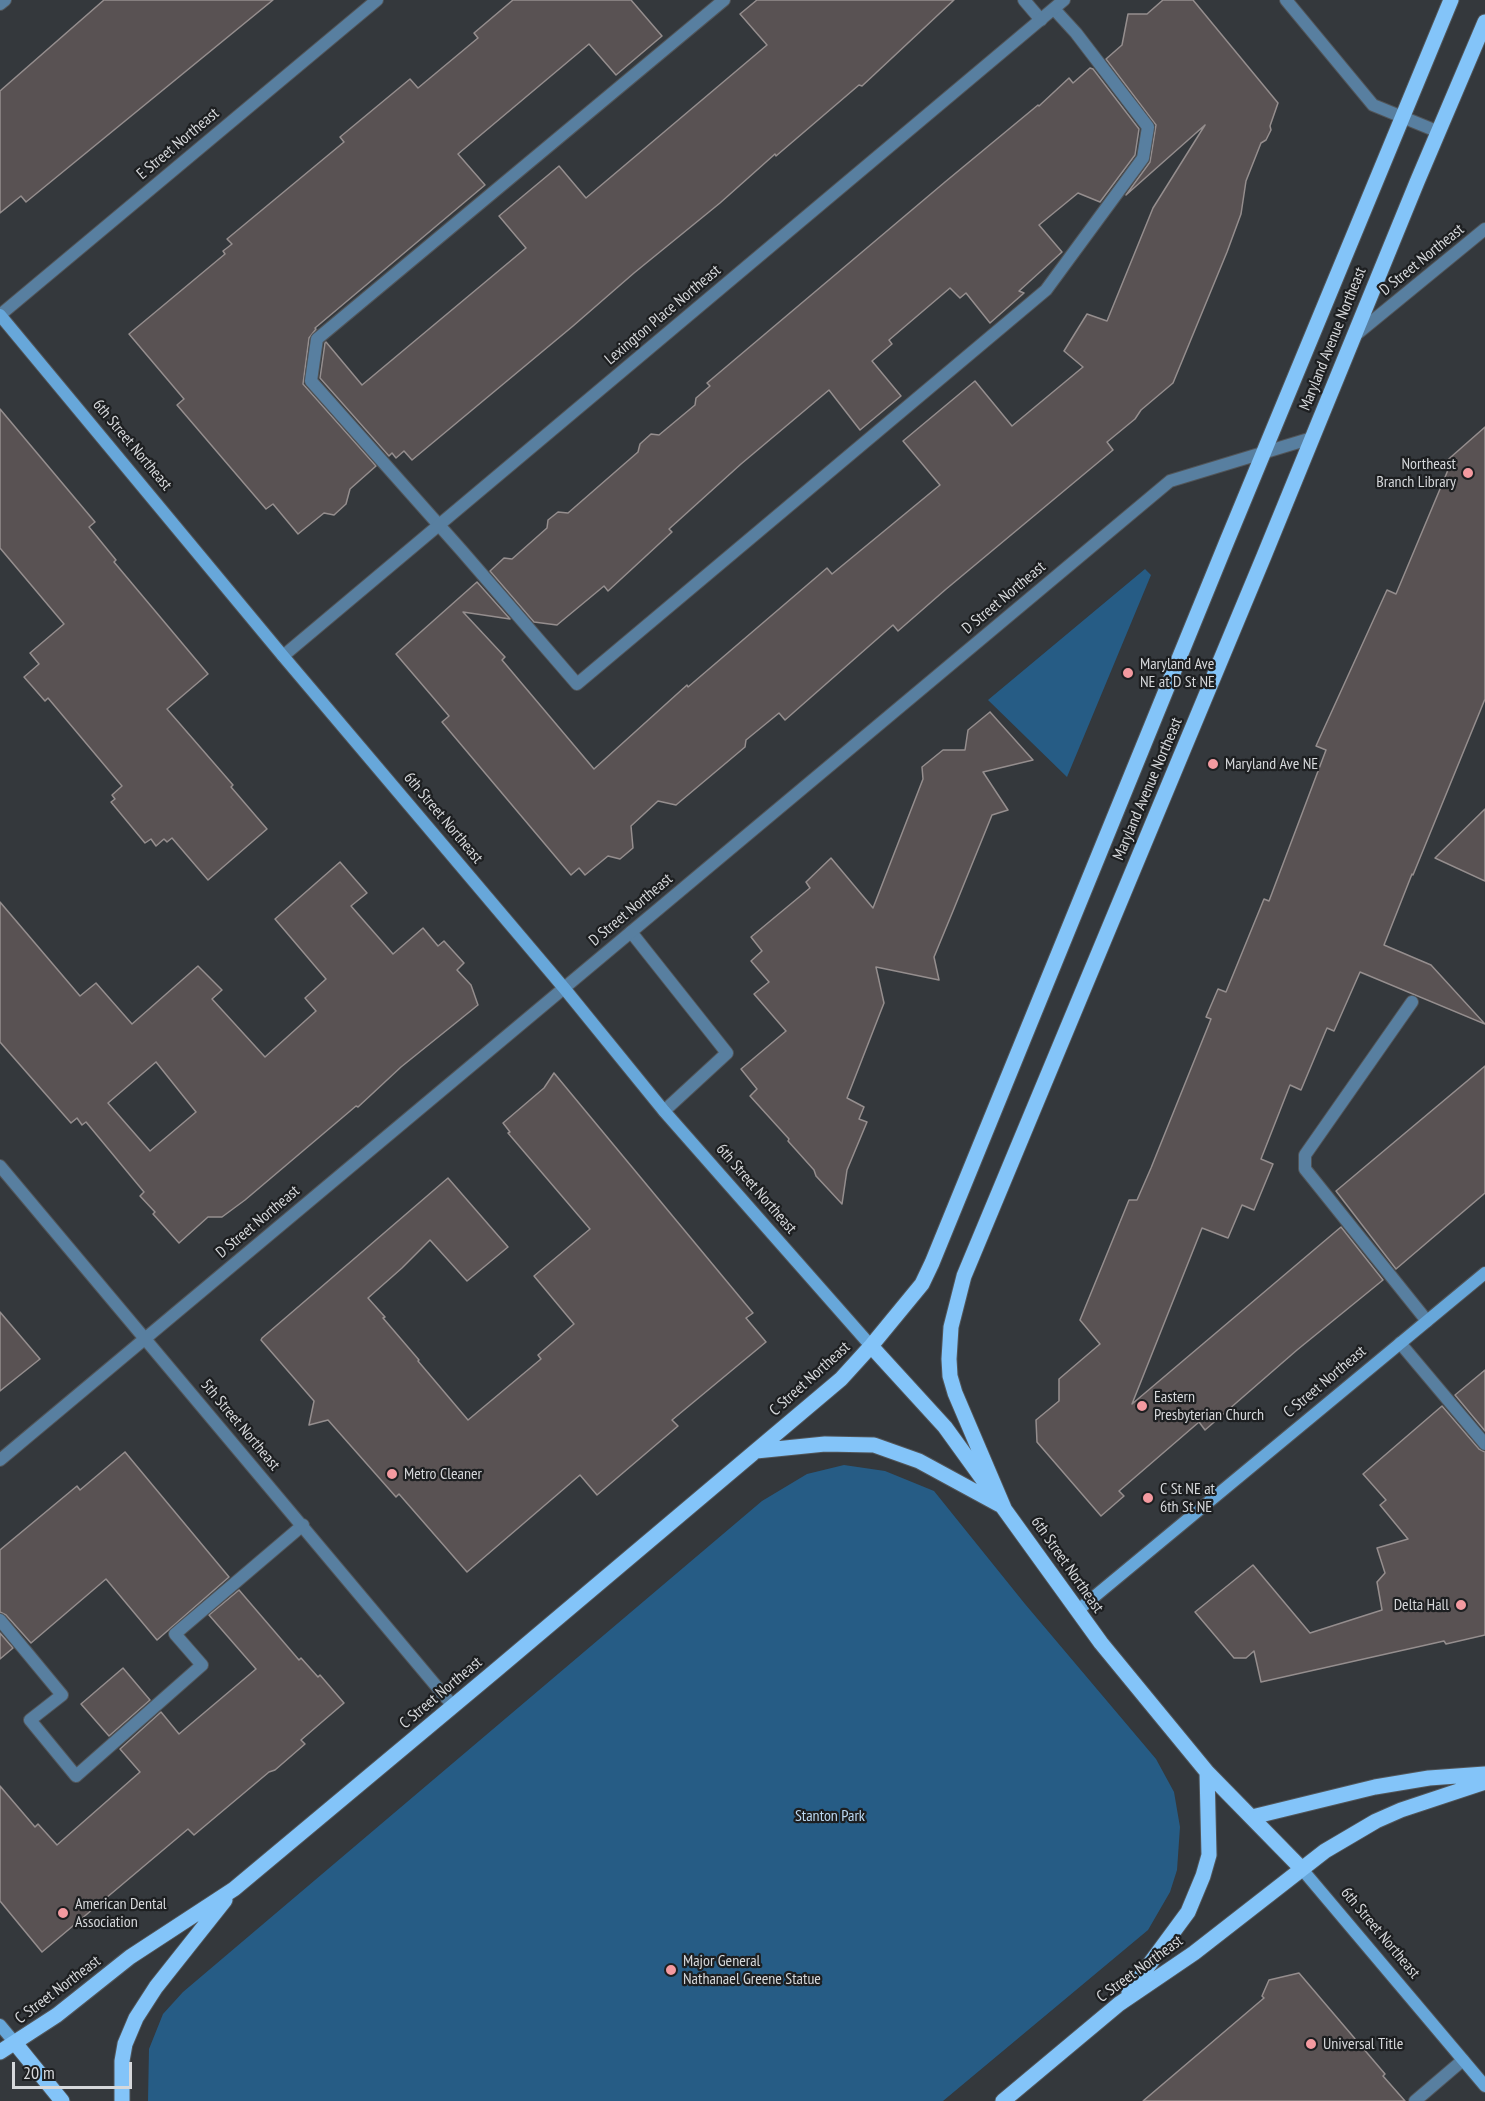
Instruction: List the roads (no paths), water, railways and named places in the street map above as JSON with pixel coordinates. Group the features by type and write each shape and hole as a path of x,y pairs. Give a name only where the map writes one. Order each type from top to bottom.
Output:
{"main road":[{"name":"Maryland Avenue Northeast","path":"871,1346 922,1284 932,1263 1451,0"},
{"name":"Maryland Avenue Northeast","path":"1004,1508 955,1393 950,1376 951,1327 964,1276 1485,22"},
{"name":"6th Street Northeast","path":"871,1346 945,1427 1101,1643 1207,1772 1301,1868"},
{"name":"C Street Northeast","path":"0,2052 57,2015 130,1958 234,1889 841,1379 871,1346"},
{"path":"756,1451 825,1444 874,1445 919,1461 1004,1508"},
{"path":"1119,2004 1178,1928 1197,1893 1209,1855 1207,1772"},
{"path":"1252,1817 1375,1787 1429,1778 1485,1774"},
{"name":"C Street Northeast","path":"1003,2101 1119,2004 1194,1953 1325,1851 1376,1821 1401,1810 1485,1782"},
{"path":"122,2101 122,2061 125,2044 136,2018 156,1987 234,1889"},
{"path":"15,2043 62,2101"}],"street":[{"path":"0,4 5,0"},
{"name":"E Street Northeast","path":"0,315 377,0"},
{"path":"724,0 317,339 311,381 577,684 1046,290 1143,158 1148,127 1076,33 1054,9"},
{"path":"1024,0 1041,20"},
{"name":"Lexington Place Northeast","path":"283,656 1064,0"},
{"path":"1286,0 1373,105 1439,132"},
{"name":"D Street Northeast","path":"1352,338 1484,232"},
{"name":"6th Street Northeast","path":"0,315 283,656 564,988 664,1111 871,1346"},
{"name":"D Street Northeast","path":"0,1460 1170,481 1312,438"},
{"path":"631,932 727,1053 664,1111"},
{"path":"1412,1002 1305,1155 1305,1169 1427,1321"},
{"name":"5th Street Northeast","path":"2,1172 303,1525 453,1706"},
{"name":"C Street Northeast","path":"1077,1611 1485,1273"},
{"path":"1400,1343 1485,1444"},
{"path":"0,1620 62,1695 30,1720 76,1776 202,1665 176,1634 303,1525"},
{"name":"6th Street Northeast","path":"1301,1868 1485,2086"},
{"path":"0,2025 15,2043"},
{"path":"1415,2101 1463,2060"}],"place":[{"name":"Northeast Branch Library","path":"1468,473"},
{"name":"Maryland Ave NE at D St NE","path":"1128,673"},
{"name":"Maryland Ave NE","path":"1213,764"},
{"name":"Eastern Presbyterian Church","path":"1142,1406"},
{"name":"Metro Cleaner","path":"392,1474"},
{"name":"C St NE at 6th St NE","path":"1148,1498"},
{"name":"Delta Hall","path":"1461,1605"},
{"name":"American Dental Association","path":"63,1913"},
{"name":"Major General Nathanael Greene Statue","path":"671,1970"},
{"name":"Universal Title","path":"1311,2044"}],"park label":[{"name":"Stanton Park","path":"830,1816"}]}
